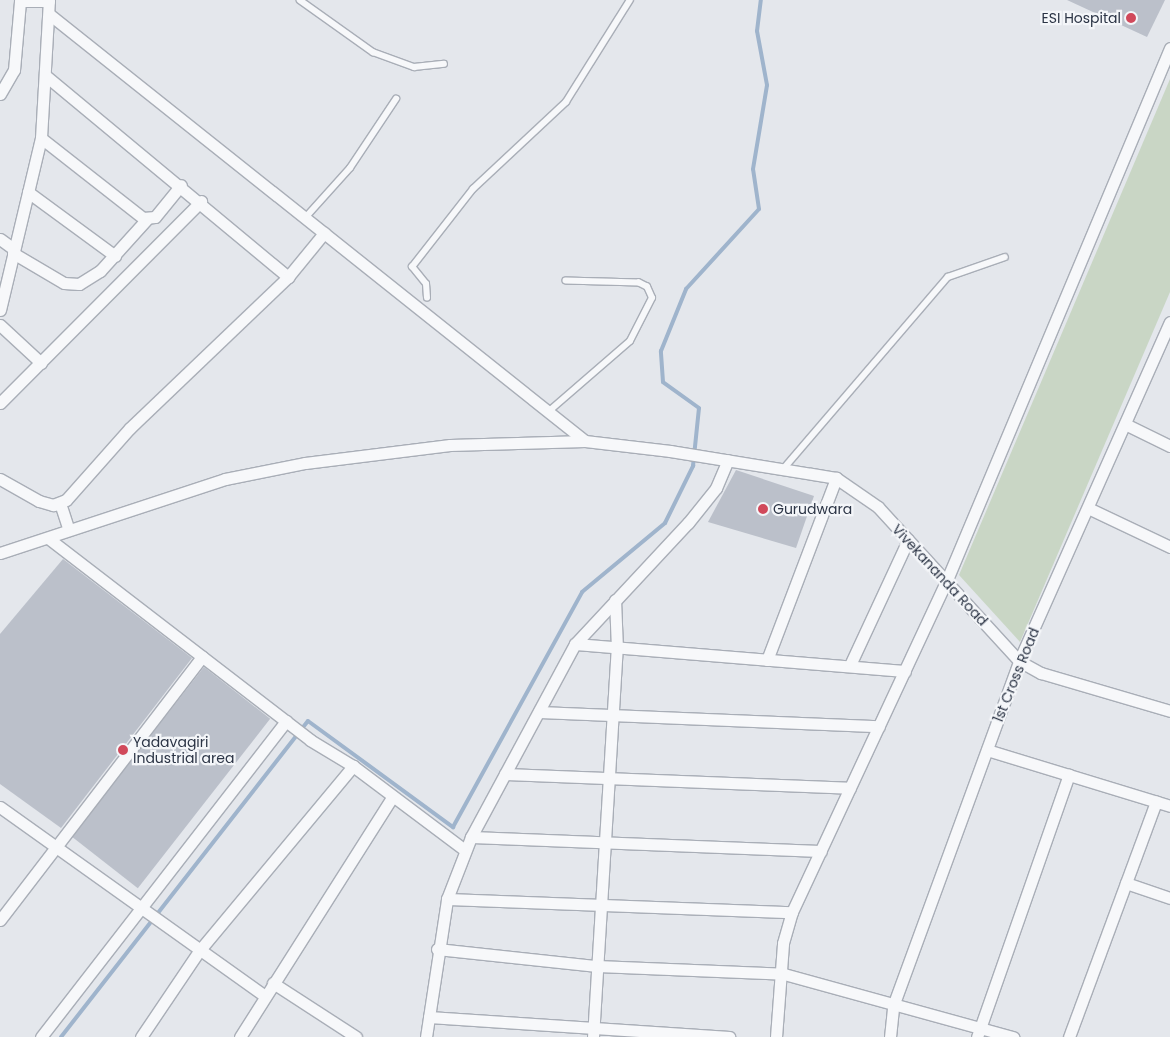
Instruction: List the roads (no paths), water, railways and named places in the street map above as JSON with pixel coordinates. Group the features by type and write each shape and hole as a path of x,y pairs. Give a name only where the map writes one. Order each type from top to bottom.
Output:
{"street":[{"path":"0,94 14,70 20,1 49,0 41,138 0,310"},
{"path":"49,14 585,441"},
{"path":"776,1037 784,974 784,943 792,912 946,582 1170,48"},
{"path":"46,76 201,201 288,277"},
{"path":"41,138 147,219"},
{"path":"0,239 13,251 71,284 94,277 147,219 154,217 181,185"},
{"path":"28,192 115,256"},
{"path":"0,403 201,201"},
{"path":"0,479 39,501 60,502 74,494 137,421 288,277 324,233"},
{"path":"0,325 41,363"},
{"name":"1st Cross Road","path":"890,1037 893,1006 1019,661 1169,327"},
{"path":"1125,424 1170,446"},
{"name":"Vivekananda Road","path":"0,553 225,479 305,462 450,445 585,441 670,451 785,467 836,478 878,507 1019,661 1041,673 1170,711"},
{"path":"426,1037 437,949 447,899 462,848 471,837 575,644 688,523 716,488 728,460"},
{"path":"767,660 836,478"},
{"path":"60,502 68,530"},
{"path":"1088,508 1170,547"},
{"path":"48,538 310,740 354,766 462,848"},
{"path":"850,665 908,540"},
{"path":"593,1033 607,778 617,649 615,600"},
{"path":"575,644 617,649 850,665 905,671"},
{"path":"0,920 202,657"},
{"path":"539,712 879,726"},
{"path":"42,1037 288,723"},
{"path":"987,750 1170,806"},
{"path":"142,1037 199,951 354,766"},
{"path":"505,774 850,788"},
{"path":"978,1033 1069,774"},
{"path":"240,1037 393,796"},
{"path":"1069,1037 1156,802"},
{"path":"0,807 55,849 265,996"},
{"path":"471,837 821,851"},
{"path":"1126,883 1170,898"},
{"path":"447,899 792,912"},
{"path":"437,949 596,966 784,974 978,1033 1013,1037"},
{"path":"273,983 356,1037"},
{"path":"429,1017 593,1033 729,1037"}],"lane":[{"path":"300,0 374,52 414,66 444,64"},
{"path":"427,298 426,284 412,267 474,189 566,102 630,0"},
{"path":"305,218 350,168 396,99"},
{"path":"785,467 948,277 1005,257"},
{"path":"548,412 630,340 652,298 647,287 639,282 566,281"}],"waterway":[{"path":"61,1037 308,721 453,827 582,592 665,523 693,466 699,408 663,382 661,351 686,289 759,209 753,169 767,85 757,31 761,0"}],"place":[{"name":"ESI Hospital","path":"1131,18"},
{"name":"Gurudwara","path":"763,509"},
{"name":"Yadavagiri Industrial area","path":"123,750"}]}
